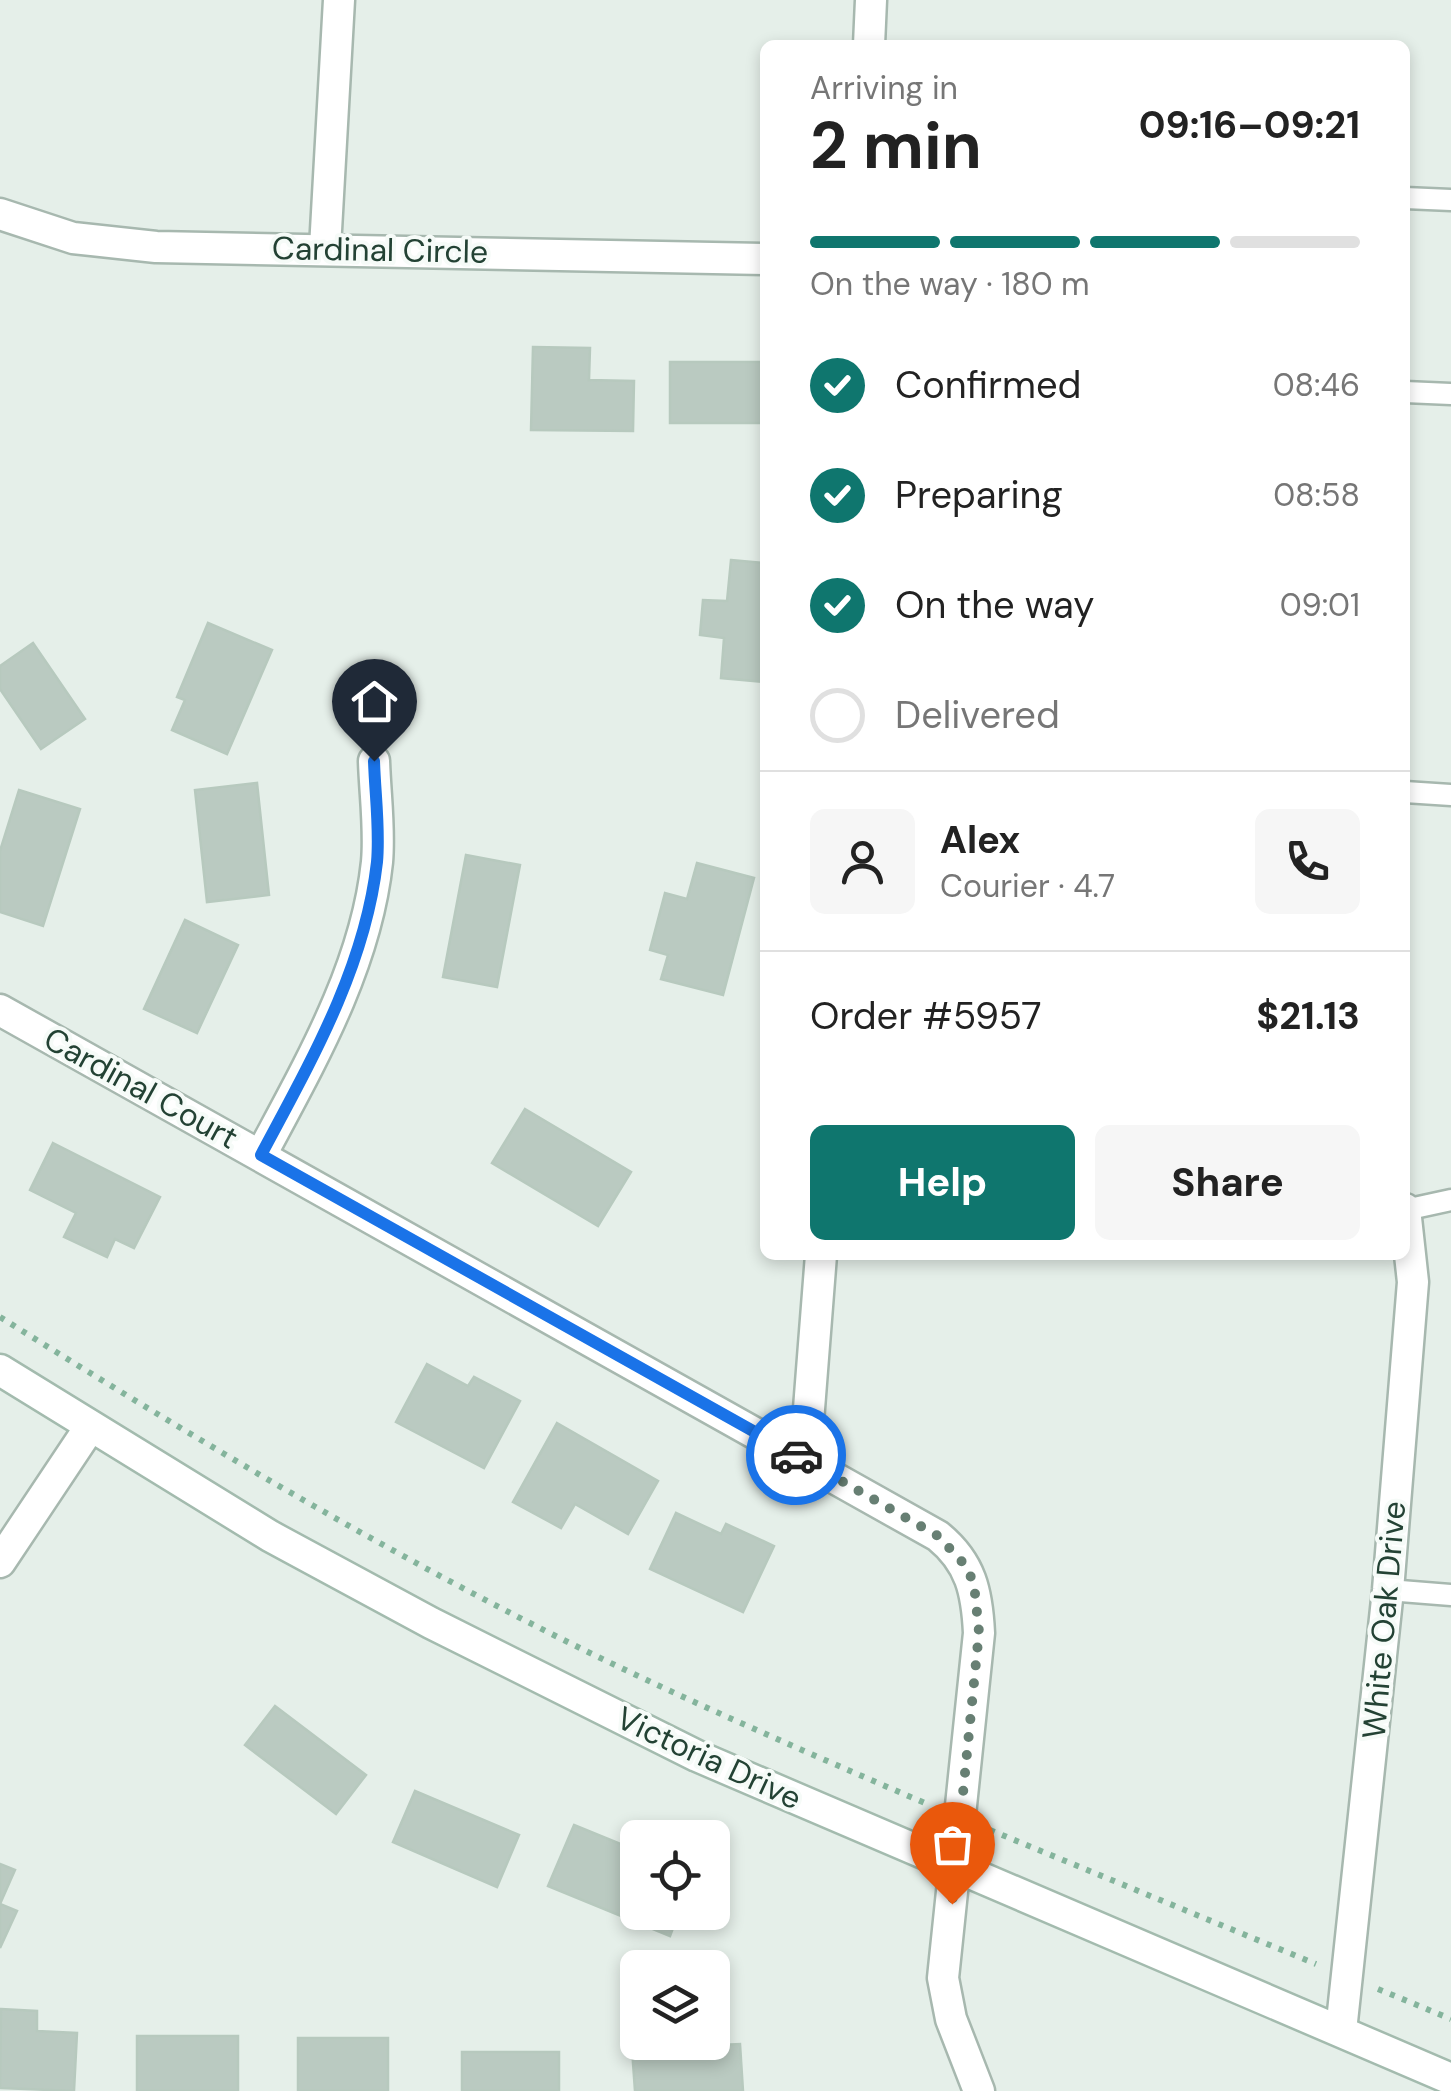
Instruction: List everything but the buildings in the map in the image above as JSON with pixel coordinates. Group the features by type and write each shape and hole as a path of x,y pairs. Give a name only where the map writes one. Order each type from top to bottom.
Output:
{"street":[{"path":"325,248 339,0"},
{"path":"869,40 871,0"},
{"name":"Cardinal Circle","path":"0,214 73,238 156,247 760,258"},
{"path":"261,1155 312,1061 360,946 377,860 374,761"},
{"name":"Cardinal Court","path":"0,1010 938,1536 966,1566 974,1584 979,1632 943,1978 951,2019 979,2091"},
{"name":"White Oak Drive","path":"1340,2030 1388,1590 1413,1282 1410,1255"},
{"path":"805,1460 822,1260"},
{"name":"Victoria Drive","path":"0,1370 270,1536 462,1639 697,1756 1451,2079"},
{"path":"0,1562 90,1427"}],"lane":[{"path":"1410,198 1451,200"},
{"path":"1410,392 1451,394"},
{"path":"1410,792 1451,795"},
{"path":"1410,1209 1451,1200"},
{"path":"1388,1590 1451,1595"}],"path":[{"path":"0,1317 116,1390 537,1626 717,1713 960,1818 1451,2019"}],"way so far":[{"path":"796,1455 938,1536 953,1548 974,1584 979,1632 952,1904"}],"route":[{"path":"374,761 377,860 360,946 312,1061 261,1155 796,1455"}]}
